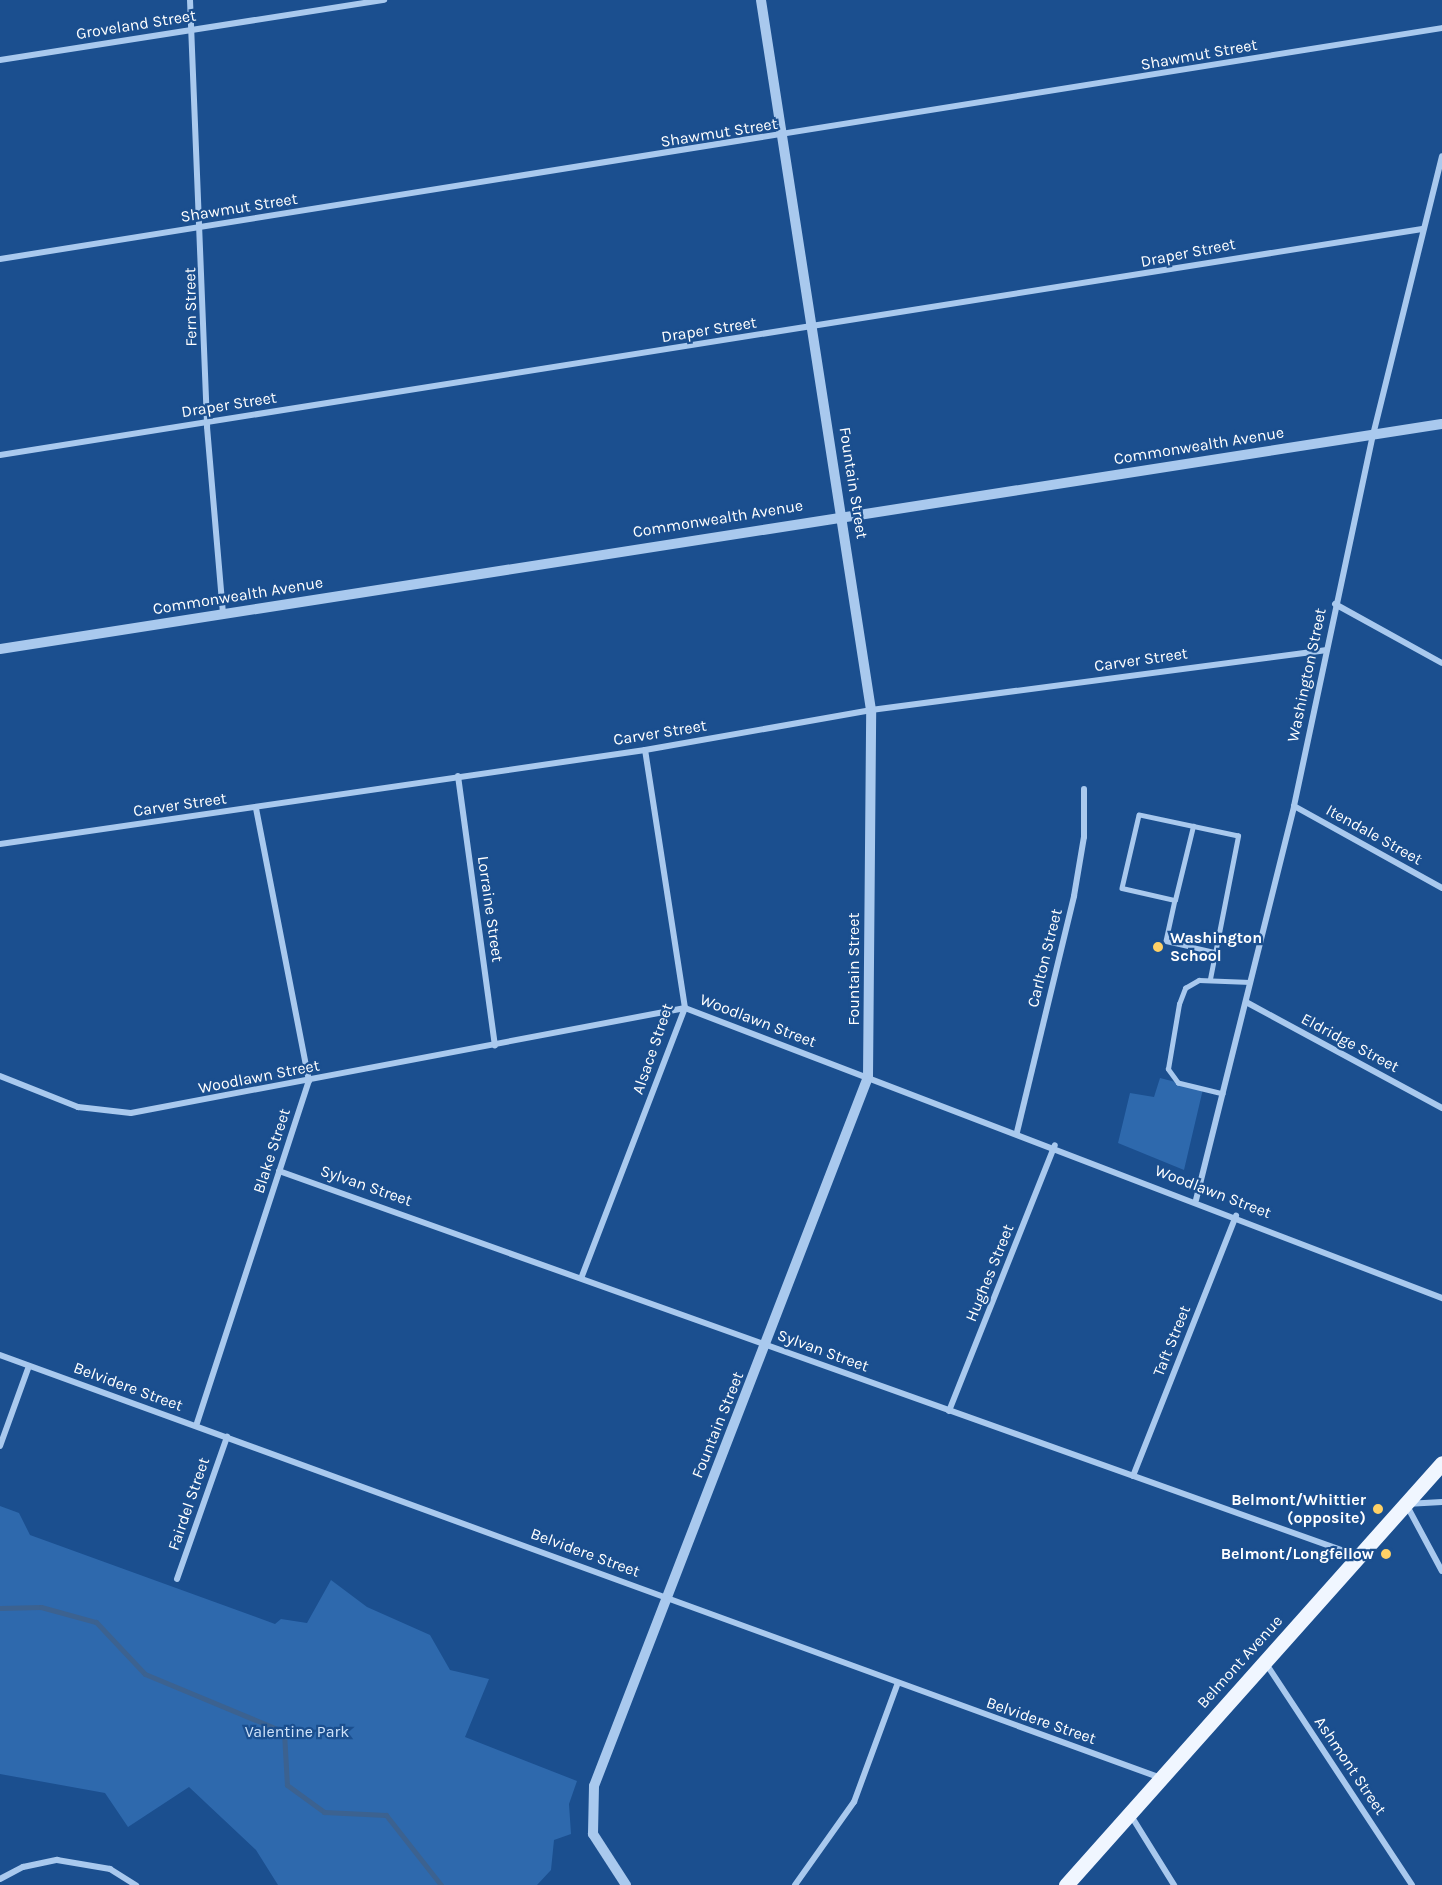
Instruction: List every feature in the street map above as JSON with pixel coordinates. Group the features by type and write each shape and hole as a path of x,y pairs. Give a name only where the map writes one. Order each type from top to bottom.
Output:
{"main road":[{"name":"Belmont Avenue","path":"1066,1885 1442,1463"}],"street":[{"name":"Fern Street","path":"190,0 203,228 207,422 223,613"},
{"name":"Groveland Street","path":"0,60 384,0"},
{"name":"Fountain Street","path":"626,1885 597,1844 590,1812 594,1786 868,1077 871,710 843,514 761,0"},
{"name":"Shawmut Street","path":"0,259 782,137 1442,28"},
{"name":"Washington Street","path":"1196,1200 1294,806 1325,650 1373,435 1422,229 1442,156"},
{"name":"Draper Street","path":"0,455 1422,229"},
{"name":"Commonwealth Avenue","path":"0,649 843,514 1442,424"},
{"path":"1335,604 1442,663"},
{"name":"Carver Street","path":"0,844 645,750 871,710 1325,650"},
{"name":"Alsace Street","path":"582,1276 686,1008 645,750"},
{"name":"Lorraine Street","path":"458,776 495,1045"},
{"name":"Carlton Street","path":"1017,1132 1074,896 1084,837 1084,789"},
{"name":"Itendale Street","path":"1294,806 1442,888"},
{"name":"Blake Street","path":"196,1426 309,1081 256,808"},
{"name":"Eldridge Street","path":"1246,1002 1442,1108"},
{"name":"Woodlawn Street","path":"0,1076 78,1107 121,1114 309,1081 686,1008 1055,1145 1442,1298"},
{"name":"Hughes Street","path":"949,1411 1055,1145"},
{"name":"Sylvan Street","path":"279,1171 582,1276 949,1411 1358,1556"},
{"name":"Taft Street","path":"1133,1476 1236,1216"},
{"name":"Belvidere Street","path":"0,1355 666,1597 897,1685 1161,1778"},
{"path":"0,1446 29,1366"},
{"name":"Fairdel Street","path":"177,1579 227,1437"},
{"path":"1442,1502 1406,1504 1442,1571"},
{"name":"Ashmont Street","path":"1264,1661 1412,1885"},
{"path":"795,1885 854,1802 897,1685"},
{"path":"1129,1813 1174,1885"},
{"path":"0,1879 23,1867 57,1860 110,1869 136,1885"}],"lane":[{"path":"1175,900 1122,888 1139,815 1238,836 1210,979"},
{"path":"1193,826 1166,941 1215,952"},
{"path":"1223,1094 1178,1083 1168,1069 1181,995 1191,982 1210,979 1250,982"}],"green space":[{"path":"1160,1078 1203,1089 1184,1170 1118,1143 1130,1093 1154,1097"},
{"name":"Valentine Park","path":"0,1506 19,1513 30,1535 275,1624 281,1619 307,1623 331,1580 367,1607 430,1635 450,1670 489,1679 465,1737 577,1781 569,1804 571,1834 554,1840 551,1870 537,1885 278,1885 256,1850 189,1787 128,1827 105,1793 0,1774"}],"waterway":[{"path":"0,1608 41,1607 96,1622 145,1674 284,1732 287,1785 324,1812 386,1815 441,1885"}],"place":[{"name":"Washington School","path":"1158,947"},
{"name":"Belmont/Whittier (opposite)","path":"1378,1509"},
{"name":"Belmont/Longfellow","path":"1386,1554"}]}
